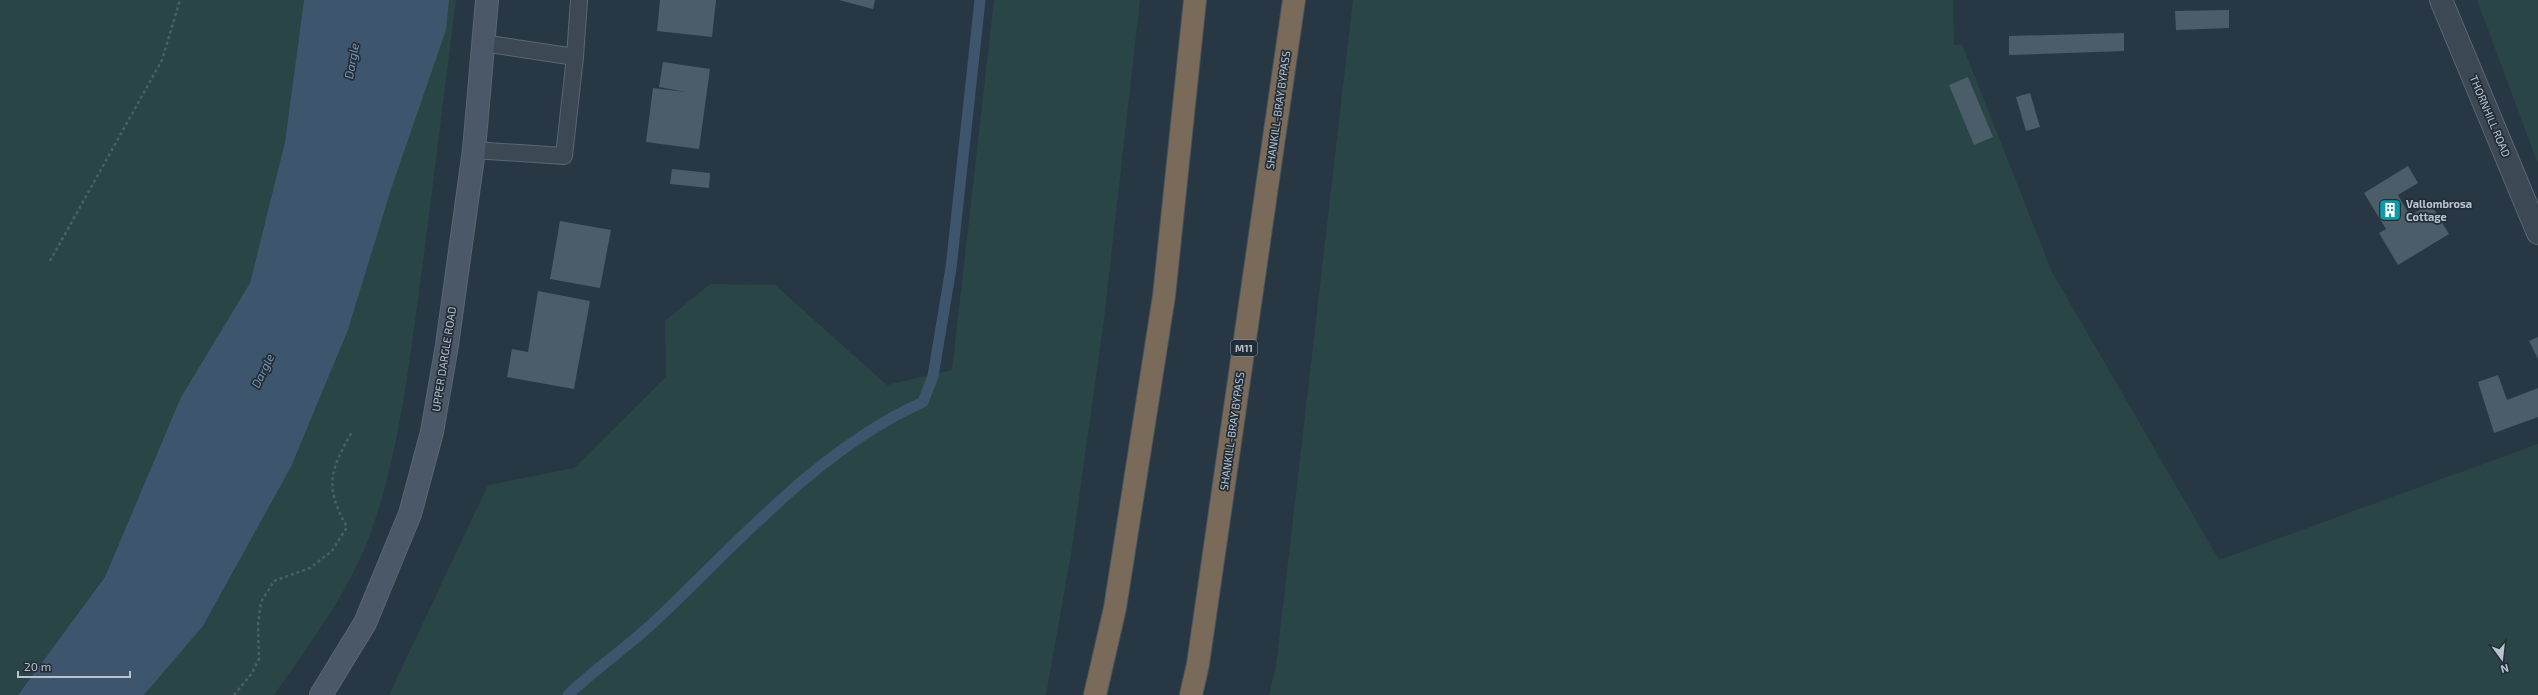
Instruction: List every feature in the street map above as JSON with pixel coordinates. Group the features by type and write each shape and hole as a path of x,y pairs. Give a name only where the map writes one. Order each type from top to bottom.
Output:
{"highway":[{"path":"1095,695 1115,608 1164,296 1195,0"},
{"name":"SHANKILL-BRAY BYPASS","path":"1191,695 1198,664 1294,0"}],"main road":[{"name":"UPPER DARGLE ROAD","path":"321,695 365,623 410,514 432,432 447,345 474,150 482,43 487,0"}],"street":[{"name":"THORNHILL ROAD","path":"2441,0 2538,233"}],"lane":[{"path":"474,150 564,156 575,57 579,0"},
{"path":"482,43 575,57"}],"path":[{"path":"50,261 162,60 180,0"},
{"path":"234,695 252,673 259,659 258,625 262,602 274,581 310,568 332,551 347,528 336,507 332,487 335,462 352,432"}],"green space":[{"path":"0,0 304,0 285,142 250,283 181,397 105,577 18,695 0,695"},
{"path":"410,0 456,0 405,391 388,476 371,532 341,596 315,637 274,695 144,695 203,626 291,467 348,330 374,244"},
{"path":"994,0 1140,0 1104,319 1072,548 1046,695 389,695 488,485 574,468 666,377 665,321 710,284 775,285 887,385 952,370"},
{"path":"1353,0 1953,0 1954,45 1962,44 2052,272 2219,560 2538,444 2538,695 1269,695 1276,666"},
{"path":"2477,0 2538,0 2538,164"}],"water":[{"name":"Dargle","path":"304,0 449,0 446,30 391,189 348,330 291,467 203,626 144,695 18,695 105,577 181,397 250,283 285,142"}],"building":[{"path":"660,0 716,0 712,37 657,31"},
{"path":"839,0 875,0 873,9"},
{"path":"2229,10 2229,28 2176,30 2175,11"},
{"path":"2124,33 2124,51 2009,55 2009,36"},
{"path":"663,62 710,69 699,149 646,142 653,88 685,92 659,87"},
{"path":"1968,77 1993,137 1974,145 1949,85"},
{"path":"2030,93 2040,127 2026,131 2016,97"},
{"name":"Vallombrosa Cottage","path":"2408,166 2418,183 2398,195 2410,216 2430,203 2449,234 2398,265 2379,233 2386,229 2364,193"},
{"path":"672,169 710,173 709,188 670,184"},
{"path":"560,221 611,230 600,288 550,279"},
{"path":"538,291 590,301 574,389 507,377 512,349 528,352"},
{"path":"2538,337 2538,359 2529,341"},
{"path":"2498,375 2507,400 2538,388 2538,417 2494,433 2478,382"}],"waterway":[{"path":"568,695 653,623 747,531 813,472 848,445 885,422 923,402 933,376 951,268 980,0"}],"place":[{"name":"Vallombrosa Cottage","path":"2390,210"}]}
